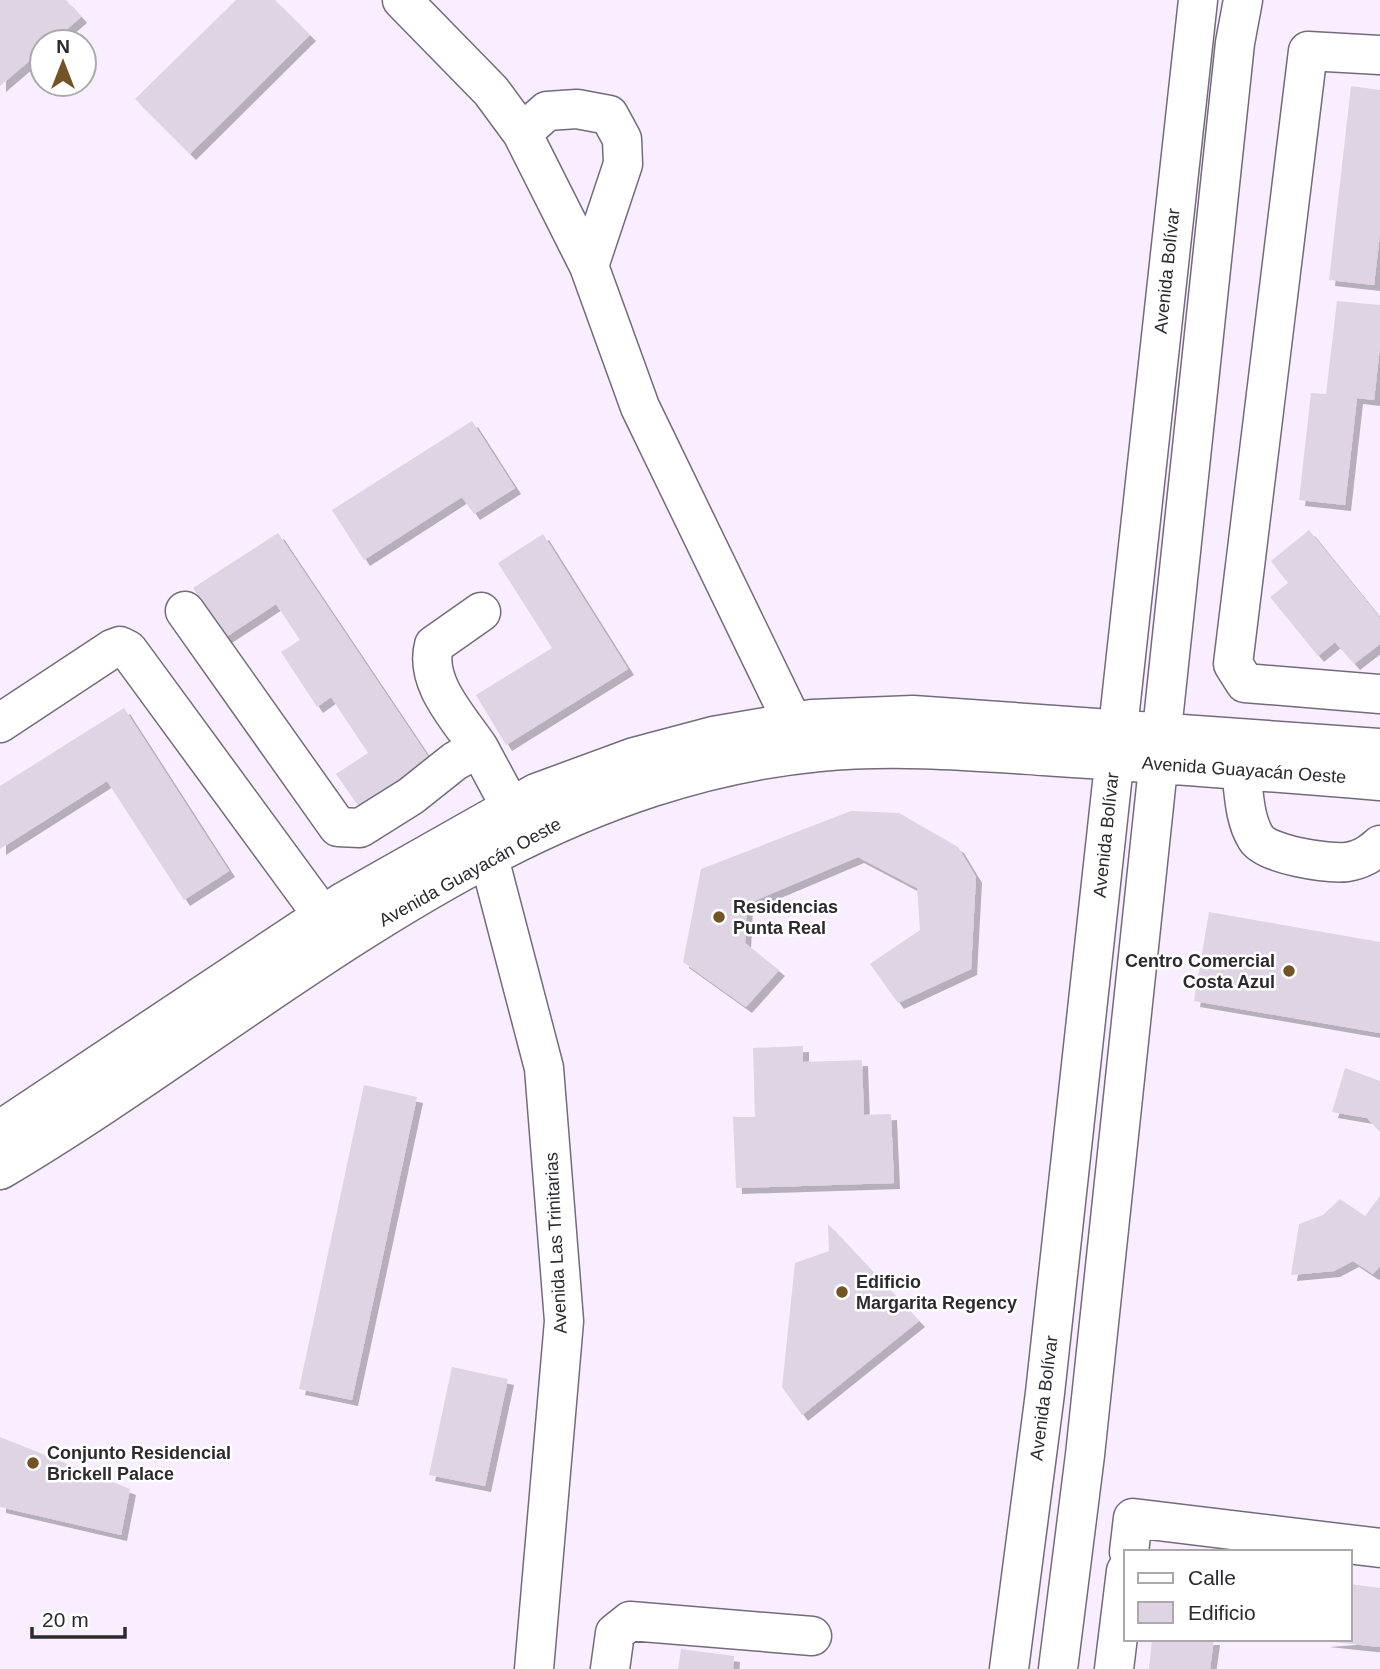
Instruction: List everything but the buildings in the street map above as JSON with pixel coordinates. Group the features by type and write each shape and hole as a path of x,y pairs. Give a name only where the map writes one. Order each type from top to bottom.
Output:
{"street":[{"path":"402,0 491,91 522,134 589,266 640,407 793,723"},
{"name":"Avenida Bolívar","path":"1009,1669 1045,1394 1198,0"},
{"path":"1058,1669 1086,1441 1235,43 1243,0"},
{"path":"1380,55 1308,51 1233,664 1245,683 1380,694"},
{"path":"522,134 547,111 577,109 609,115 622,139 623,164 589,266"},
{"path":"185,611 338,827 360,828 411,796 455,761 479,748"},
{"path":"481,612 434,645 430,660 433,678 479,748 519,823"},
{"path":"0,723 112,649 120,646 128,650 323,916"},
{"name":"Avenida Guayacán Oeste","path":"519,823 536,793 634,757 713,736 793,723 913,715 1160,748 1380,748"},
{"name":"Avenida Guayacán Oeste","path":"0,1129 323,916 519,823 555,822 648,788 723,768 818,752 1115,744"},
{"name":"Avenida Guayacán Oeste","path":"1160,748 1241,770 1380,780"},
{"path":"1241,770 1250,823 1257,840 1273,852 1346,862 1368,856 1380,845"},
{"name":"Avenida Guayacán Oeste","path":"0,1170 65,1131 366,929 482,842"},
{"name":"Avenida Las Trinitarias","path":"482,842 544,1068 564,1321 534,1669"},
{"path":"1129,1550 1133,1518 1380,1548"},
{"path":"1114,1669 1124,1587"},
{"path":"610,1669 615,1633 630,1621 812,1636"}],"place":[{"name":"Residencias Punta Real","path":"719,917"},
{"name":"Centro Comercial Costa Azul","path":"1289,971"},
{"name":"Edificio Margarita Regency","path":"842,1292"},
{"name":"Conjunto Residencial Brickell Palace","path":"33,1463"}]}
